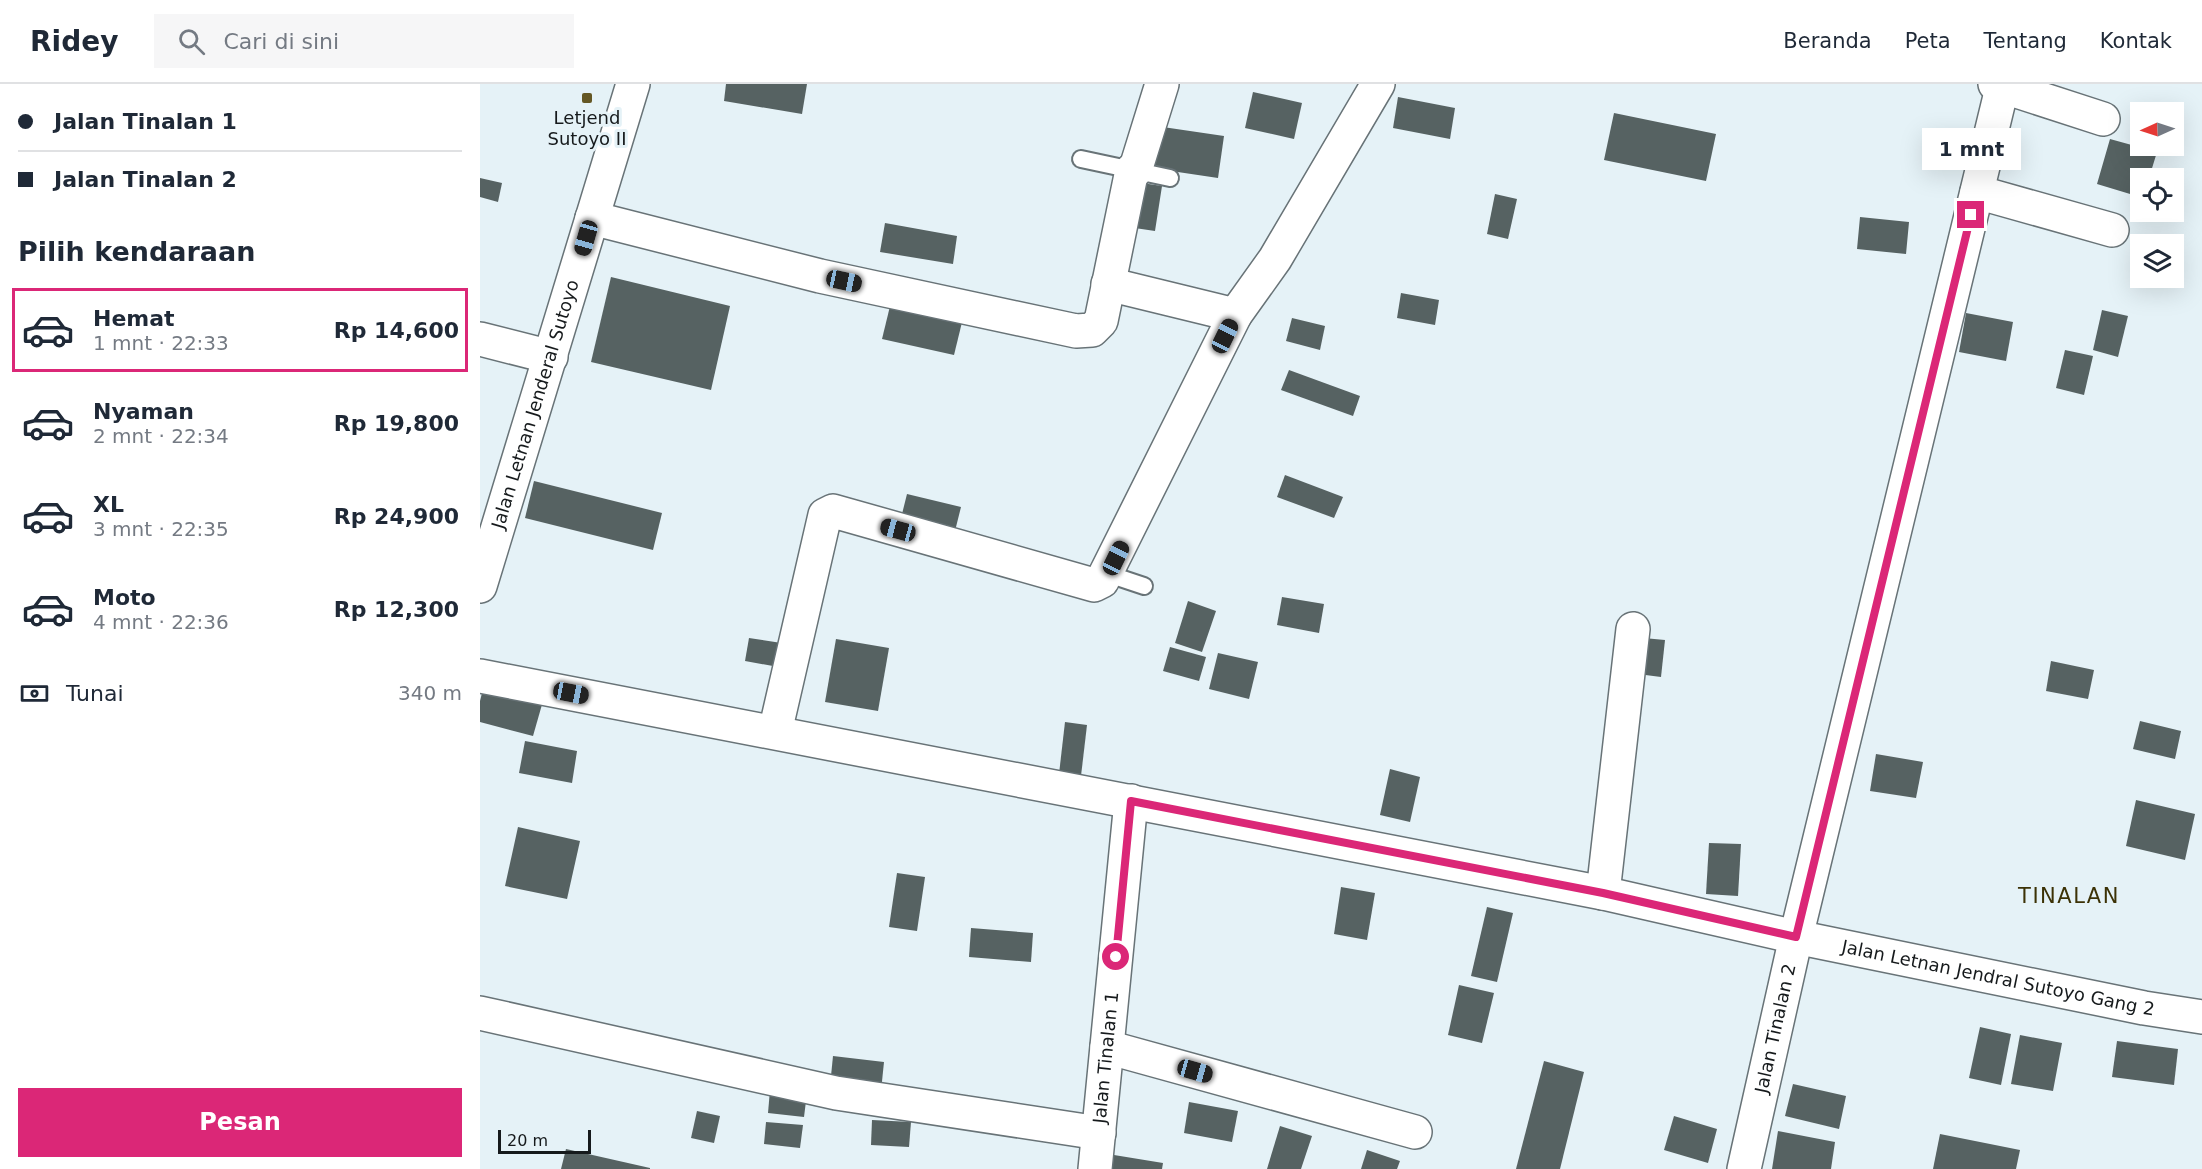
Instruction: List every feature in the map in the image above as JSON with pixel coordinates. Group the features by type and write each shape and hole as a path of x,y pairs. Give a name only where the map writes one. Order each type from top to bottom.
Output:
{"street":[{"name":"Jalan Letnan Jenderal Sutoyo","path":"480,586 633,84"},
{"path":"592,218 820,276 1076,331 1092,330 1101,321 1134,171 1162,84"},
{"path":"775,732 822,525 825,515 829,512 1094,585 1102,581 1108,574 1235,315 1275,259 1378,84"},
{"path":"2000,85 2103,119"},
{"name":"Jalan Tinalan 2","path":"1744,1169 1796,937 1977,192 2000,85"},
{"path":"1977,192 2112,230"},
{"path":"1108,284 1235,315"},
{"path":"480,339 550,357"},
{"path":"1603,893 1633,629"},
{"name":"Jalan Letnan Jendral Sutoyo Gang 2","path":"480,676 1603,893 1796,937 2144,1008 2202,1017"},
{"name":"Jalan Tinalan 1","path":"1095,1169 1131,801"},
{"path":"480,1012 836,1093 1099,1132"},
{"path":"1107,1047 1415,1132"}],"lane":[{"path":"1081,159 1170,178"},
{"path":"1108,574 1144,585"}],"building":[{"path":"726,84 807,84 802,114 724,101"},
{"path":"1253,92 1302,103 1294,139 1245,128"},
{"path":"1398,97 1455,108 1450,139 1393,128"},
{"path":"1614,113 1716,134 1706,181 1604,160"},
{"path":"1156,126 1224,136 1218,178 1151,168"},
{"path":"2110,139 2130,145 2130,156 2156,156 2152,168 2130,168 2130,194 2097,184"},
{"path":"480,178 502,183 498,202 480,197"},
{"path":"1135,182 1162,186 1155,231 1128,227"},
{"path":"1495,194 1517,199 1508,239 1487,234"},
{"path":"1860,217 1909,222 1906,254 1857,249"},
{"path":"885,223 957,236 953,264 880,252"},
{"path":"611,277 730,306 711,390 591,362"},
{"path":"1401,293 1439,300 1435,325 1397,318"},
{"path":"892,298 964,314 954,355 882,339"},
{"path":"2102,310 2128,316 2118,357 2093,350"},
{"path":"1966,313 2013,322 2006,361 1959,352"},
{"path":"1292,318 1325,326 1320,350 1286,341"},
{"path":"2065,350 2093,356 2084,395 2056,388"},
{"path":"1289,370 1360,396 1353,416 1281,390"},
{"path":"1285,475 1343,497 1334,518 1277,497"},
{"path":"534,481 662,513 653,550 525,518"},
{"path":"907,494 961,507 955,531 901,518"},
{"path":"1282,597 1324,604 1319,633 1277,625"},
{"path":"1188,601 1216,611 1202,652 1175,643"},
{"path":"1633,637 1665,640 1661,677 1630,673"},
{"path":"749,638 788,644 784,668 745,661"},
{"path":"836,639 889,648 878,711 825,702"},
{"path":"1170,647 1206,657 1199,681 1163,671"},
{"path":"1218,653 1258,662 1249,699 1209,689"},
{"path":"2051,661 2094,670 2088,699 2046,691"},
{"path":"484,685 543,701 533,736 480,722 480,701"},
{"path":"2140,721 2181,731 2175,759 2133,749"},
{"path":"1065,722 1087,725 1081,776 1059,774"},
{"path":"525,741 577,751 572,783 519,773"},
{"path":"1876,754 1923,762 1916,798 1870,791"},
{"path":"1390,769 1420,777 1410,822 1380,815"},
{"path":"2136,800 2195,814 2185,860 2126,846"},
{"path":"518,827 580,841 567,899 505,886"},
{"path":"1709,843 1741,844 1738,896 1706,894"},
{"path":"897,873 925,877 917,931 889,927"},
{"path":"1341,887 1375,893 1367,940 1334,934"},
{"path":"1487,907 1513,913 1497,982 1471,976"},
{"path":"971,928 1033,933 1031,962 969,957"},
{"path":"1459,985 1494,993 1482,1043 1448,1035"},
{"path":"1980,1027 2011,1034 2001,1085 1969,1078"},
{"path":"2020,1035 2062,1043 2053,1091 2011,1084"},
{"path":"2117,1041 2178,1049 2174,1085 2112,1077"},
{"path":"833,1056 884,1062 881,1091 830,1086"},
{"path":"1544,1061 1584,1072 1560,1169 1516,1169"},
{"path":"1793,1084 1846,1096 1839,1129 1785,1116"},
{"path":"770,1090 807,1093 804,1117 768,1113"},
{"path":"1189,1102 1238,1111 1232,1142 1184,1133"},
{"path":"697,1111 720,1116 714,1143 691,1138"},
{"path":"1674,1116 1717,1129 1708,1163 1664,1150"},
{"path":"872,1120 911,1122 909,1147 871,1145"},
{"path":"766,1122 803,1125 800,1148 764,1144"},
{"path":"1280,1126 1312,1136 1301,1169 1267,1169"},
{"path":"1778,1131 1835,1142 1831,1169 1772,1169"},
{"path":"1940,1134 2020,1150 2016,1169 1933,1169"},
{"path":"566,1149 650,1168 650,1169 561,1169"},
{"path":"1367,1150 1400,1161 1397,1169 1361,1169"},
{"path":"1114,1155 1163,1163 1162,1169 1112,1169"}],"place":[{"name":"Letjend Sutoyo II","path":"587,98"}],"district":[{"name":"TINALAN","path":"2069,896"}],"route":[{"path":"1116,957 1131,801 1603,893 1796,937 1971,215"}]}
